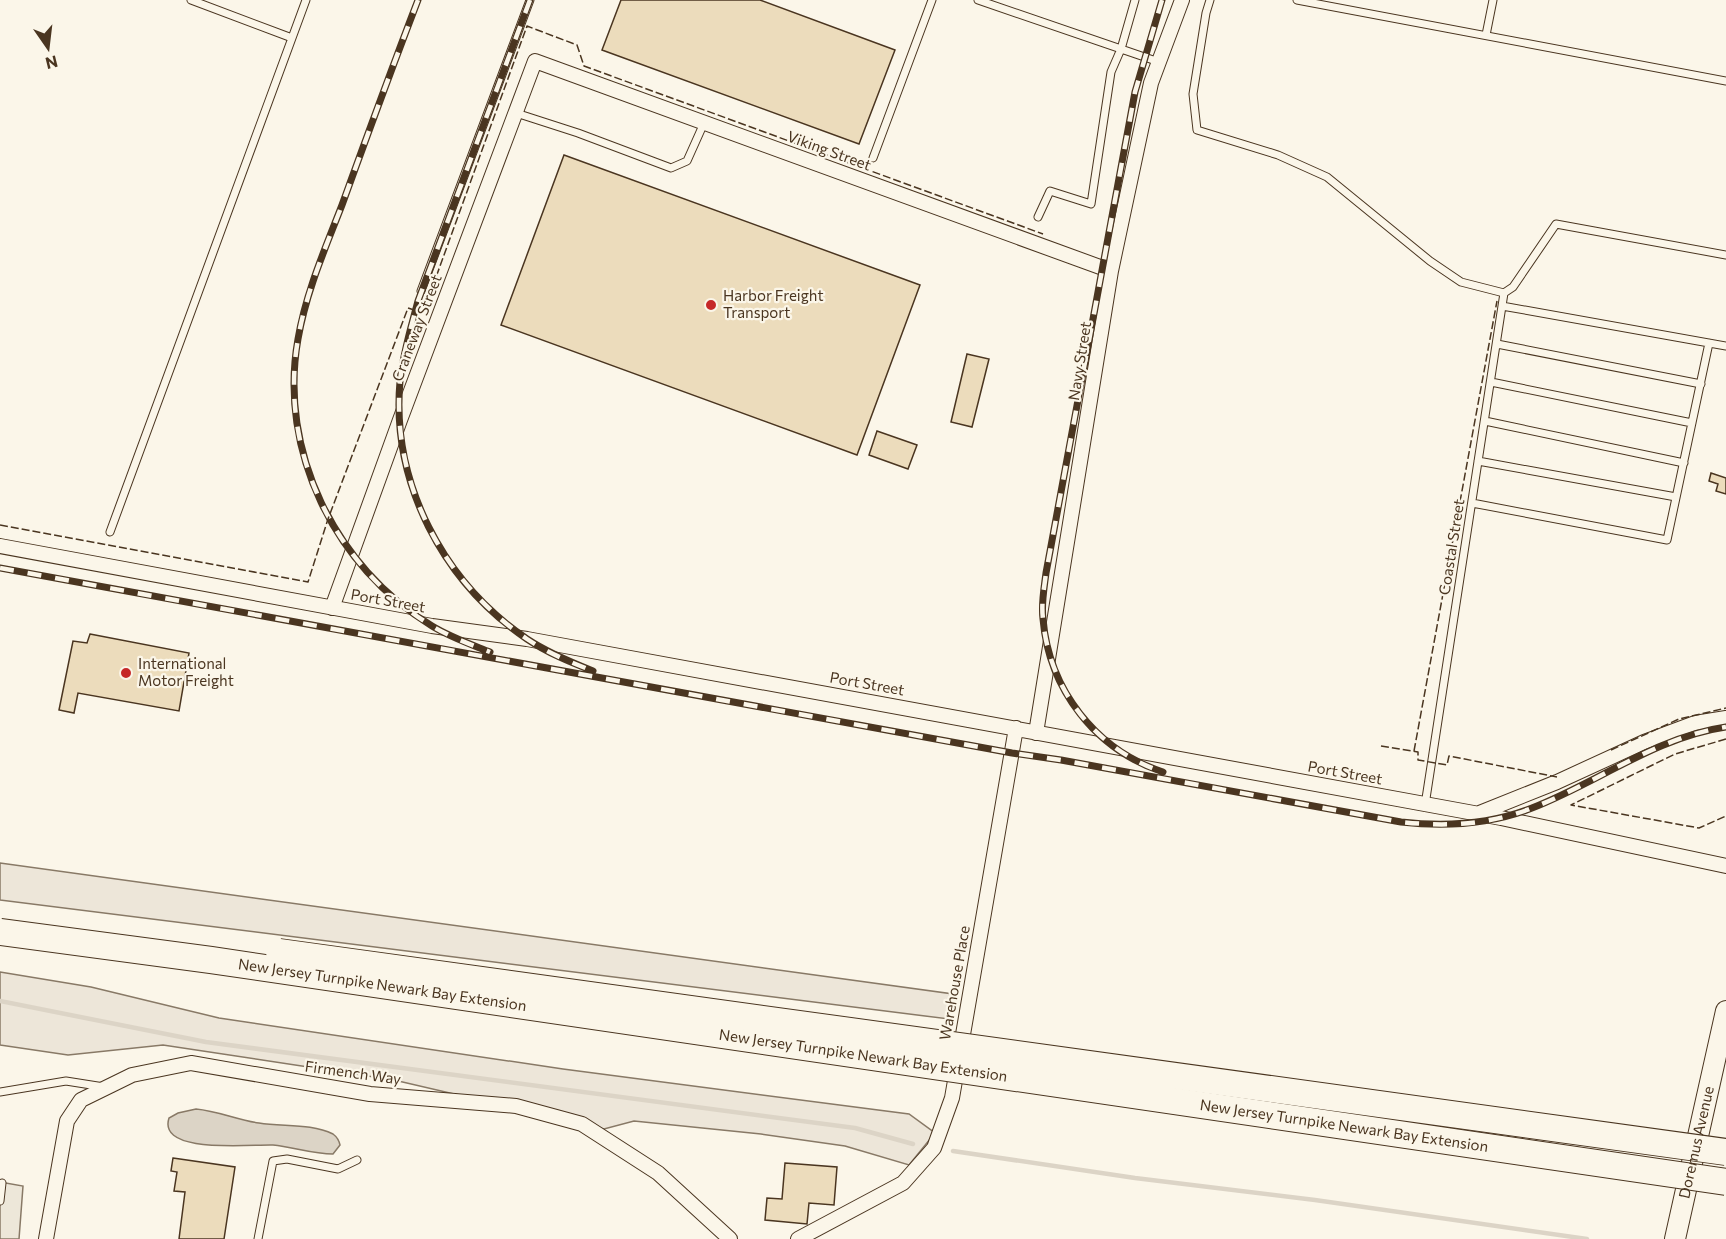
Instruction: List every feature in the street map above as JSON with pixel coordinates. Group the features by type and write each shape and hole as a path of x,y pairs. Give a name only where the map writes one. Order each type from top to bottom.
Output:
{"highway":[{"name":"New Jersey Turnpike Newark Bay Extension","path":"0,915 1726,1152"},
{"name":"New Jersey Turnpike Newark Bay Extension","path":"0,932 211,960 1726,1182"}],"main road":[{"name":"Doremus Avenue","path":"1675,1239 1726,1011"}],"street":[{"name":"Navy Street","path":"1036,733 1111,272 1151,83 1182,0"},
{"name":"Craneway Street","path":"332,608 535,61"},
{"name":"Viking Street","path":"535,61 1111,272"},
{"name":"Port Street","path":"0,546 432,626 527,639 1016,728 1477,814 1726,866"},
{"path":"1477,814 1557,782 1644,742 1695,723 1726,718"},
{"name":"Warehouse Place","path":"798,1239 903,1183 934,1148 952,1098 1016,728"},
{"name":"Firmench Way","path":"46,1239 67,1121 81,1100 132,1075 191,1063 370,1094 516,1106 582,1124 658,1173 730,1239"}],"lane":[{"path":"191,0 292,38"},
{"path":"110,532 306,0"},
{"name":"Craneway Street","path":"421,291 530,0"},
{"path":"873,158 932,0"},
{"path":"978,0 1159,62"},
{"path":"1038,217 1050,191 1091,204 1111,72 1121,49 1135,0"},
{"path":"1210,0 1193,94 1197,130 1278,155 1327,177 1430,261 1461,282 1504,293 1514,287 1556,224 1726,255"},
{"path":"1297,0 1726,81"},
{"path":"1486,35 1493,0"},
{"path":"516,113 578,133 671,168 687,161 704,123"},
{"name":"Coastal Street","path":"1425,804 1504,293"},
{"path":"1502,306 1726,346"},
{"path":"1472,503 1667,540 1709,343"},
{"path":"1497,344 1701,384"},
{"path":"1491,382 1692,423"},
{"path":"1485,421 1684,463"},
{"path":"1478,461 1676,497"},
{"path":"0,1092 66,1081 107,1087"},
{"path":"258,1239 273,1161 287,1159 338,1169 357,1160"},
{"path":"0,1201 2,1183"}],"shaded area":[{"path":"0,863 953,994 949,1019 0,900"},
{"path":"0,972 91,987 219,1018 563,1069 909,1114 935,1133 909,1165 845,1146 761,1134 634,1121 604,1129 394,1080 163,1045 68,1055 0,1045"},
{"path":"196,1109 259,1123 316,1128 333,1134 340,1145 333,1154 326,1154 273,1145 209,1145 191,1143 177,1138 169,1130 169,1118 178,1113"},
{"path":"0,1182 23,1186 19,1239 0,1239"}],"building":[{"path":"621,0 760,0 895,50 859,144 602,50"},
{"name":"Harbor Freight Transport","path":"564,155 920,285 857,455 501,325"},
{"path":"967,354 989,359 972,427 951,422"},
{"path":"877,431 917,445 908,469 869,455"},
{"path":"1711,473 1726,478 1726,494 1716,491 1718,484 1709,481"},
{"name":"International Motor Freight","path":"90,634 189,653 179,711 78,693 74,713 59,710 73,641 87,643"},
{"path":"173,1158 235,1167 224,1239 179,1239 185,1192 174,1191 177,1172 171,1171"},
{"path":"785,1163 837,1167 834,1205 809,1203 807,1224 765,1220 767,1198 782,1199"}],"waterway":[{"path":"0,1001 206,1042 855,1128 913,1144"},
{"path":"953,1151 1587,1239"}],"railway":[{"path":"418,0 306,304 298,339 294,381 297,423 306,463 321,502 342,539 367,572 398,601 432,626 490,652"},
{"path":"530,0 418,301 401,371 399,419 404,456 414,492 429,527 448,559 470,589 497,616 527,639 551,653 593,671"},
{"path":"1162,0 1135,92 1046,573 1042,608 1047,645 1055,670 1080,714 1097,733 1117,749 1163,772"},
{"path":"0,568 1401,822 1467,823 1516,814 1556,798 1675,740 1726,727"}],"fence":[{"path":"0,525 308,582 328,519 408,308 423,313 527,26 577,45 584,66 1043,234"},
{"path":"1414,751 1497,301"},
{"path":"1611,750 1679,719 1726,708"},
{"path":"1726,739 1675,754 1571,805 1699,828 1726,816"},
{"path":"1381,746 1418,752 1418,760 1447,765 1449,756 1557,777"}],"place":[{"name":"Harbor Freight Transport","path":"711,305"},
{"name":"International Motor Freight","path":"126,673"}]}
